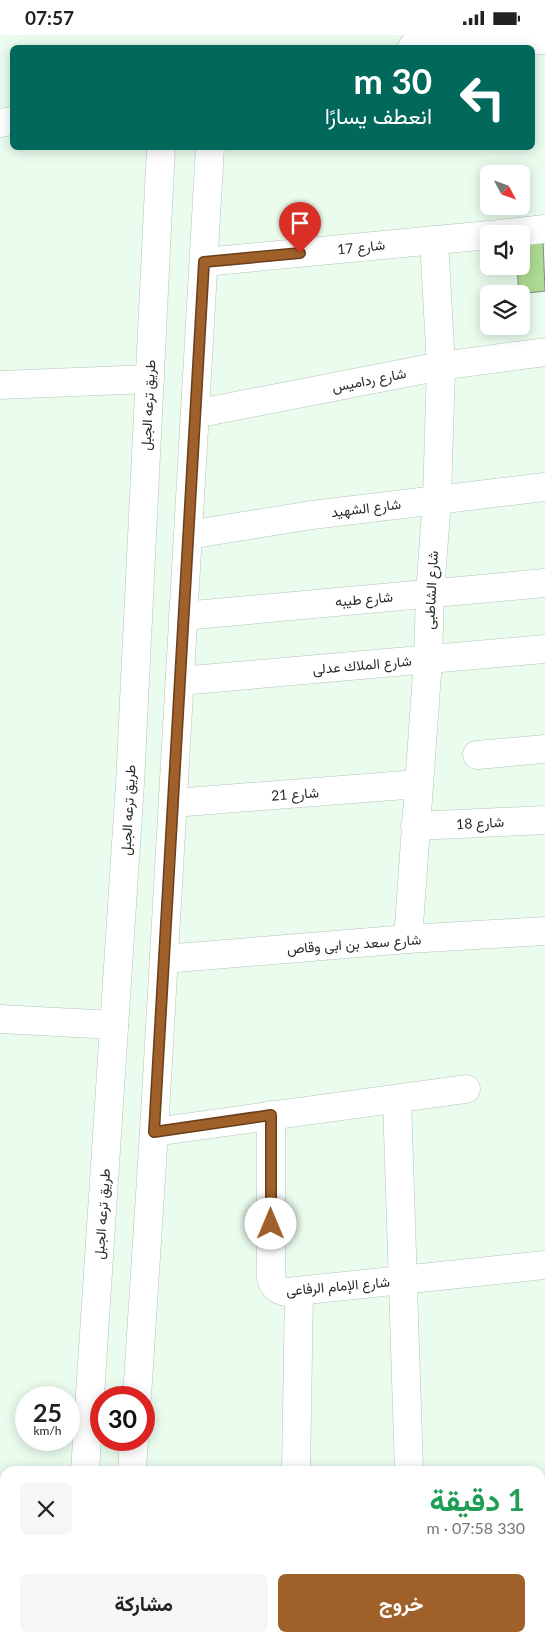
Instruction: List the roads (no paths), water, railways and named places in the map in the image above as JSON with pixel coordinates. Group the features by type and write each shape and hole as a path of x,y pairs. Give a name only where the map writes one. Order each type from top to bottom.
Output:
{"street":[{"path":"450,45 545,40"},
{"name":"طريق ترعه الجبل","path":"85,1466 130,783 161,150"},
{"path":"138,1386 174,793 210,150"},
{"path":"530,231 545,229"},
{"name":"شارع 17","path":"204,262 480,236"},
{"name":"شارع الشاطبى","path":"408,939 428,659 442,367 434,240"},
{"name":"شارع رداميس","path":"195,413 442,367 545,352"},
{"path":"0,385 150,379"},
{"name":"شارع الشهيد","path":"188,535 312,515 545,487"},
{"name":"شارع طيبه","path":"184,616 545,583"},
{"name":"شارع الملاك عدلى","path":"180,681 545,649"},
{"path":"478,755 545,749"},
{"name":"شارع 21","path":"130,783 174,793 418,784"},
{"name":"شارع 18","path":"415,826 545,820"},
{"name":"شارع سعد بن ابى وقاص","path":"164,959 408,939 545,931"},
{"path":"0,1019 114,1025"},
{"path":"154,1132 466,1089"},
{"path":"397,1099 410,1466"},
{"name":"شارع الإمام الرفاعى","path":"271,1115 271,1278 272,1283 281,1291 286,1293 545,1265"},
{"path":"296,1466 299,1291"},
{"path":"132,1466 133,1451"}]}
